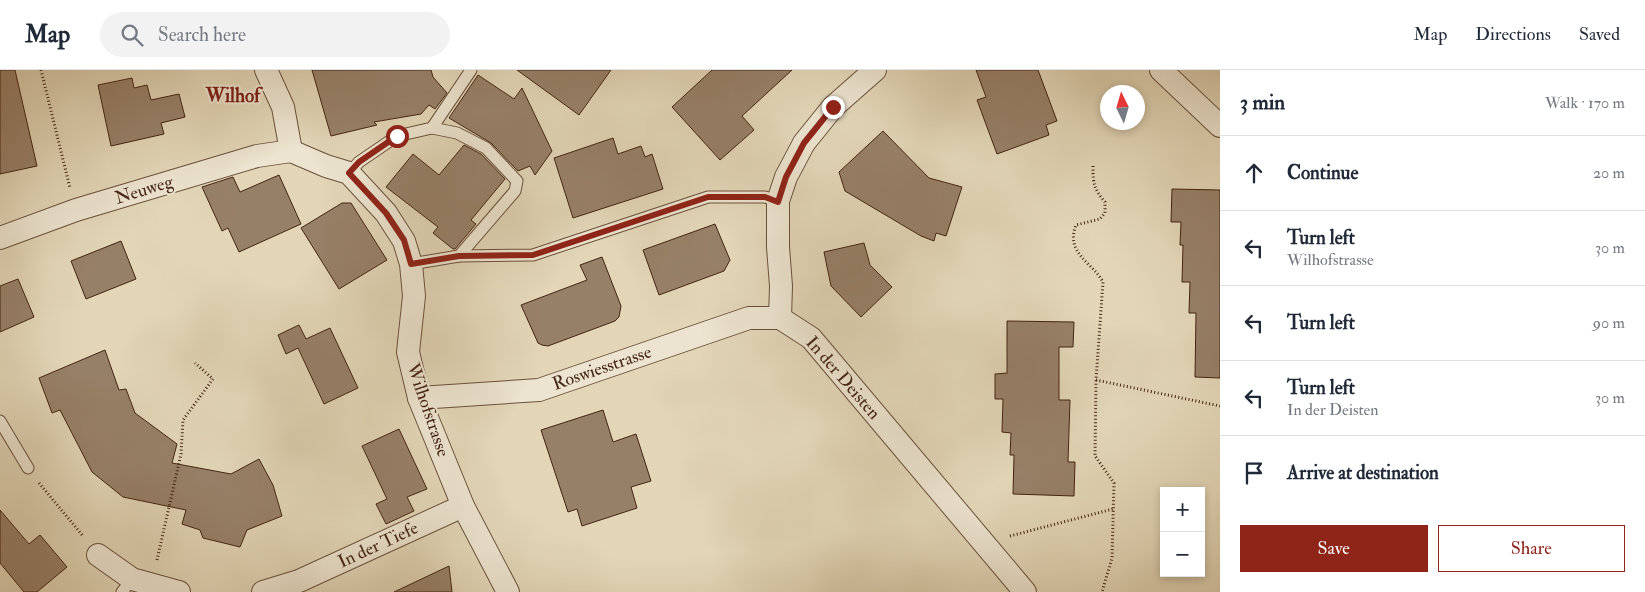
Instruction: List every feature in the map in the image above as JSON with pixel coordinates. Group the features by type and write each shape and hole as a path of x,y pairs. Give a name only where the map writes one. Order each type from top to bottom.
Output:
{"street":[{"path":"266,70 283,107 291,151 326,166 349,173"},
{"path":"780,318 781,286 778,247 778,202 786,177 804,143 833,107 875,70"},
{"path":"1161,70 1220,126"},
{"name":"Neuweg","path":"0,238 76,210 257,156 291,151"},
{"name":"Wilhofstrasse","path":"349,173 386,213 404,240 411,264 414,296 408,352 419,398 463,506 508,592"},
{"name":"Roswiesstrasse","path":"419,398 539,390 749,318 780,318"},
{"name":"In der Deisten","path":"780,318 811,338 1025,592"},
{"name":"In der Tiefe","path":"263,592 299,581 463,506"},
{"path":"98,555 135,585 179,592"}],"lane":[{"path":"432,128 471,70"},
{"path":"349,173 359,162 397,136 432,128 457,133 486,148 517,181 515,191 459,256"},
{"path":"411,264 459,256 533,255 708,197 765,197 778,202"},
{"path":"0,421 28,468"}],"path":[{"path":"41,70 76,210"},
{"path":"1093,166 1093,181 1096,191 1105,202 1105,213 1100,218 1076,225 1072,234 1074,245 1079,255 1100,275 1103,282 1096,380 1095,456 1114,483 1112,558 1102,592"},
{"path":"135,585 181,454 183,420 213,379 195,364"},
{"path":"1096,380 1220,406"},
{"path":"28,468 98,555"},
{"path":"983,542 1113,509"}],"building":[{"path":"0,70 15,70 37,166 0,174"},
{"path":"312,70 431,70 433,77 447,93 435,109 429,105 421,114 374,122 377,125 331,136"},
{"path":"517,70 611,70 579,115"},
{"path":"712,70 792,70 742,116 754,130 720,160 672,107"},
{"path":"976,70 1038,70 1057,121 1046,125 1049,135 997,154 977,100 986,97"},
{"path":"478,75 514,99 522,88 552,151 535,175 530,166 518,171 491,143 449,118"},
{"path":"132,78 134,88 147,85 151,100 179,94 185,117 161,123 164,134 111,146 98,85"},
{"path":"883,131 929,178 962,187 946,236 936,233 934,241 921,236 845,191 839,172"},
{"path":"613,138 618,154 641,146 645,157 652,154 663,189 573,218 554,158"},
{"path":"464,145 481,154 505,179 471,220 476,224 453,249 433,233 438,227 386,187 413,154 439,175"},
{"path":"279,175 301,224 239,252 228,228 222,231 202,187 233,177 240,192"},
{"path":"1172,189 1220,190 1220,378 1195,377 1196,313 1189,313 1190,282 1182,282 1183,245 1180,245 1181,222 1171,222"},
{"path":"342,203 351,203 387,260 339,289 301,228"},
{"path":"715,224 730,260 724,271 659,295 643,250"},
{"path":"121,241 136,279 86,299 71,261"},
{"path":"864,243 870,265 892,287 861,317 831,286 824,252"},
{"path":"602,257 621,306 619,317 615,321 548,346 538,343 521,305 587,280 580,265"},
{"path":"18,279 34,317 0,332 0,286"},
{"path":"1007,321 1074,322 1073,347 1059,347 1059,400 1070,400 1068,462 1075,462 1074,496 1013,494 1014,455 1010,455 1011,433 1002,432 1003,399 995,399 995,374 1007,373"},
{"path":"299,325 306,339 330,328 358,388 324,404 298,348 286,354 278,335"},
{"path":"105,350 119,390 126,389 135,413 177,444 172,463 231,474 259,459 273,485 282,516 247,530 240,547 203,538 200,530 182,524 186,510 123,497 92,472 60,410 52,413 39,378"},
{"path":"603,410 613,442 636,434 651,481 631,487 637,508 582,526 577,509 568,512 541,430"},
{"path":"399,429 427,489 407,497 414,511 386,524 376,504 387,499 362,446"},
{"path":"0,510 29,544 40,535 67,567 37,592 24,592 0,563"},
{"path":"449,566 452,592 394,592"}],"district":[{"name":"Wilhof","path":"233,96"}],"route":[{"path":"397,136 359,162 349,173 386,213 404,240 411,264 459,256 533,255 708,197 765,197 778,202 786,177 804,143 833,107"}]}
